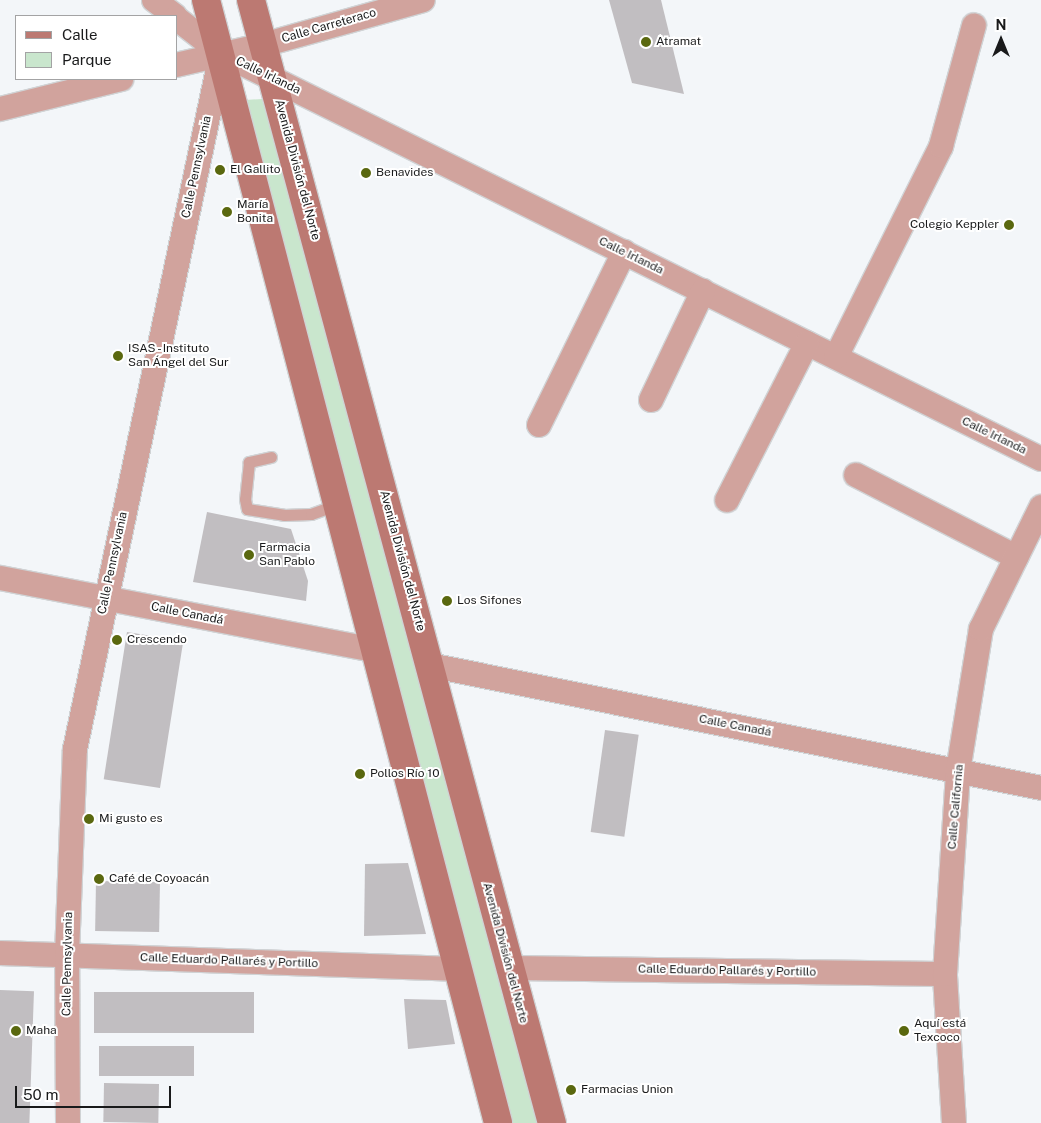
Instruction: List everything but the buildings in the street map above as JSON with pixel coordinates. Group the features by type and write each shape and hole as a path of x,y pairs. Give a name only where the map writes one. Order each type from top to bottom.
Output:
{"main road":[{"path":"206,0 373,650 498,1123"},
{"name":"Avenida División del Norte","path":"251,0 552,1123"}],"street":[{"name":"Calle Irlanda","path":"154,0 173,15"},
{"name":"Calle Carreteraco","path":"263,45 423,0"},
{"name":"Calle Irlanda","path":"178,19 221,53 1041,459"},
{"path":"836,357 941,146 974,25"},
{"path":"178,64 221,53 263,45"},
{"name":"Calle Pennsylvania","path":"68,1123 67,955 76,749 221,53"},
{"path":"0,110 117,80"},
{"path":"539,425 624,252"},
{"path":"651,400 703,291"},
{"path":"727,500 807,343"},
{"path":"856,475 1016,557"},
{"name":"Calle California","path":"954,1123 945,974 958,771 981,629 1041,506"},
{"name":"Calle Canadá","path":"0,578 373,650"},
{"name":"Calle Canadá","path":"429,665 1041,788"},
{"name":"Calle Eduardo Pallarés y Portillo","path":"0,953 457,969"},
{"name":"Calle Eduardo Pallarés y Portillo","path":"509,968 945,974"}],"lane":[{"path":"271,457 249,462 246,508 284,515 311,514 336,505"}],"green space":[{"path":"262,99 542,1123 511,1123 245,100"}],"place":[{"name":"Atramat","path":"646,42"},
{"name":"El Gallito","path":"220,170"},
{"name":"Benavides","path":"366,173"},
{"name":"María Bonita","path":"227,212"},
{"name":"Colegio Keppler","path":"1009,225"},
{"name":"ISAS - Instituto San Ángel del Sur","path":"118,356"},
{"name":"Farmacia San Pablo","path":"249,555"},
{"name":"Los Sifones","path":"447,601"},
{"name":"Crescendo","path":"117,640"},
{"name":"Pollos Río 10","path":"360,774"},
{"name":"Mi gusto es","path":"89,819"},
{"name":"Café de Coyoacán","path":"99,879"},
{"name":"Maha","path":"16,1031"},
{"name":"Aquí está Texcoco","path":"904,1031"},
{"name":"Farmacias Union","path":"571,1090"}]}
